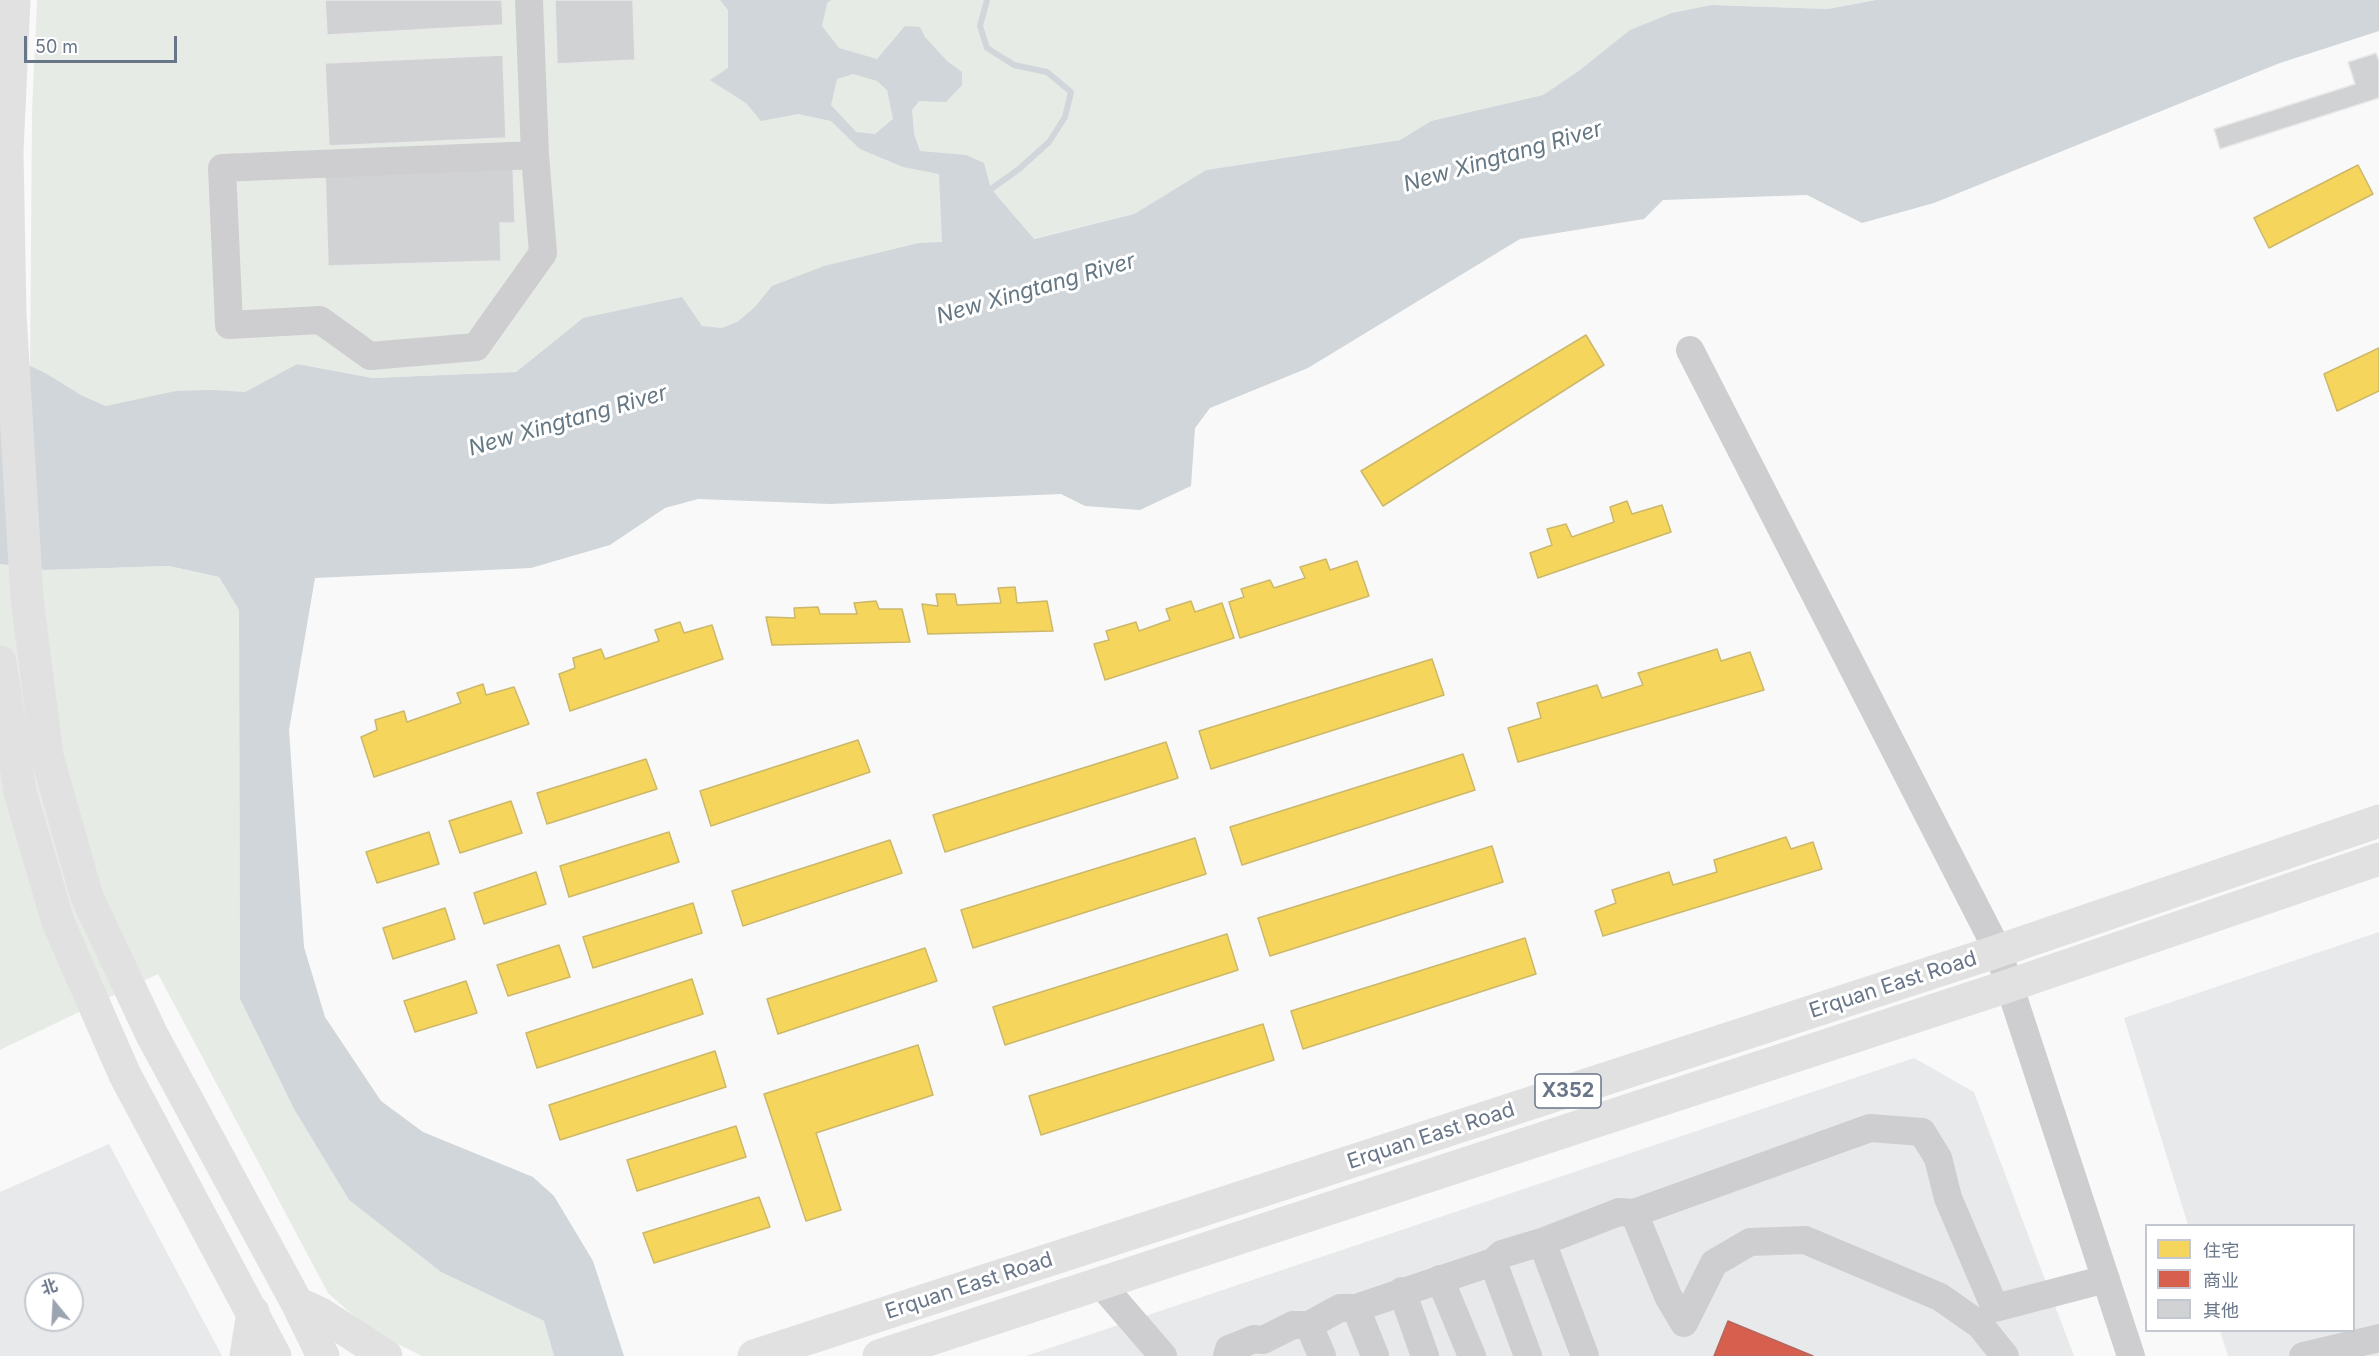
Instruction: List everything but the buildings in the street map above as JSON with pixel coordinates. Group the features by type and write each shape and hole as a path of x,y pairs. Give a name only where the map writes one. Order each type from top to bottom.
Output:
{"main road":[{"path":"14,0 7,151 10,314 27,598 47,756 87,897 152,1035 297,1303 323,1356"},
{"path":"0,662 20,792 58,922 125,1074 275,1356"},
{"name":"Erquan East Road","path":"754,1356 1998,951 2379,821"},
{"name":"Erquan East Road","path":"879,1356 2008,986 2379,859"},
{"path":"297,1303 321,1314 386,1356"},
{"path":"246,1356 253,1312"}],"street":[{"path":"529,0 535,155 543,253 476,347 370,356 320,320 229,325 222,168 535,155"},
{"path":"1690,350 1998,951 2131,1356"},
{"path":"1227,1356 1229,1349 1254,1340 1267,1348 1293,1325 1309,1324 1340,1308 1356,1308 1493,1262 1502,1254 1542,1242 1619,1212 1634,1213 1870,1128 1922,1132 1938,1158 1948,1198 1995,1308 2106,1279"},
{"path":"1634,1213 1668,1296 1684,1323 1714,1263 1750,1242 1804,1240 1940,1298 1980,1325 2005,1356"},
{"path":"1542,1242 1585,1356"},
{"path":"1493,1262 1528,1356"},
{"path":"1440,1279 1472,1356"},
{"path":"1100,1283 1163,1356"},
{"path":"1402,1291 1425,1356"},
{"path":"1356,1308 1375,1356"},
{"path":"1309,1324 1322,1356"},
{"path":"2303,1356 2379,1338"}],"shaded area":[{"path":"37,0 1876,0 1828,9 1713,5 1580,70 1543,95 1431,121 1400,140 1206,170 1134,214 756,307 737,322 722,328 583,318 516,372 373,378 297,364 245,392 106,406 30,372 32,112"},
{"path":"0,564 45,570 169,566 219,577 239,610 240,999 294,1109 349,1200 441,1272 544,1321 554,1356 422,1356 371,1331 328,1293 158,974 0,1050"},
{"path":"2379,932 2379,1356 2228,1356 2220,1332 2355,1332 2355,1224 2188,1224 2124,1018"},
{"path":"1914,1058 1974,1092 2074,1356 1026,1356"},
{"path":"109,1144 222,1356 0,1356 0,1192"}],"water":[{"name":"New Xingtang River","path":"720,0 831,0 827,3 822,26 839,48 877,59 905,26 920,27 925,37 947,61 962,72 962,85 946,102 919,101 912,110 914,134 920,151 966,155 984,163 991,189 1034,239 1134,214 1206,170 1400,140 1431,121 1543,95 1580,70 1630,30 1672,13 1712,5 1828,9 1876,0 2379,0 2379,31 2280,63 1934,203 1862,223 1807,195 1663,200 1644,219 1520,239 1308,368 1210,408 1195,428 1191,486 1140,510 1085,506 1061,494 830,504 698,499 665,508 610,545 531,568 315,578 289,730 304,947 325,1017 381,1101 423,1132 533,1177 554,1196 593,1261 624,1356 554,1356 544,1321 441,1272 349,1200 294,1109 240,999 239,610 219,577 169,566 45,570 0,564 0,352 106,406 176,391 245,392 297,364 373,378 516,372 583,318 682,297 702,326 722,328 737,322 755,307 772,286 824,266 919,243 942,242 939,174 903,167 860,149 831,121 798,114 761,121 746,103 710,80 728,68 728,10","holes":["853,74 877,81 887,90 893,119 875,134 856,132 831,105 837,79"]}],"waterway":[{"path":"987,0 980,26 987,48 1014,65 1047,72 1071,92 1065,117 1049,142 1019,169 991,189"}]}
